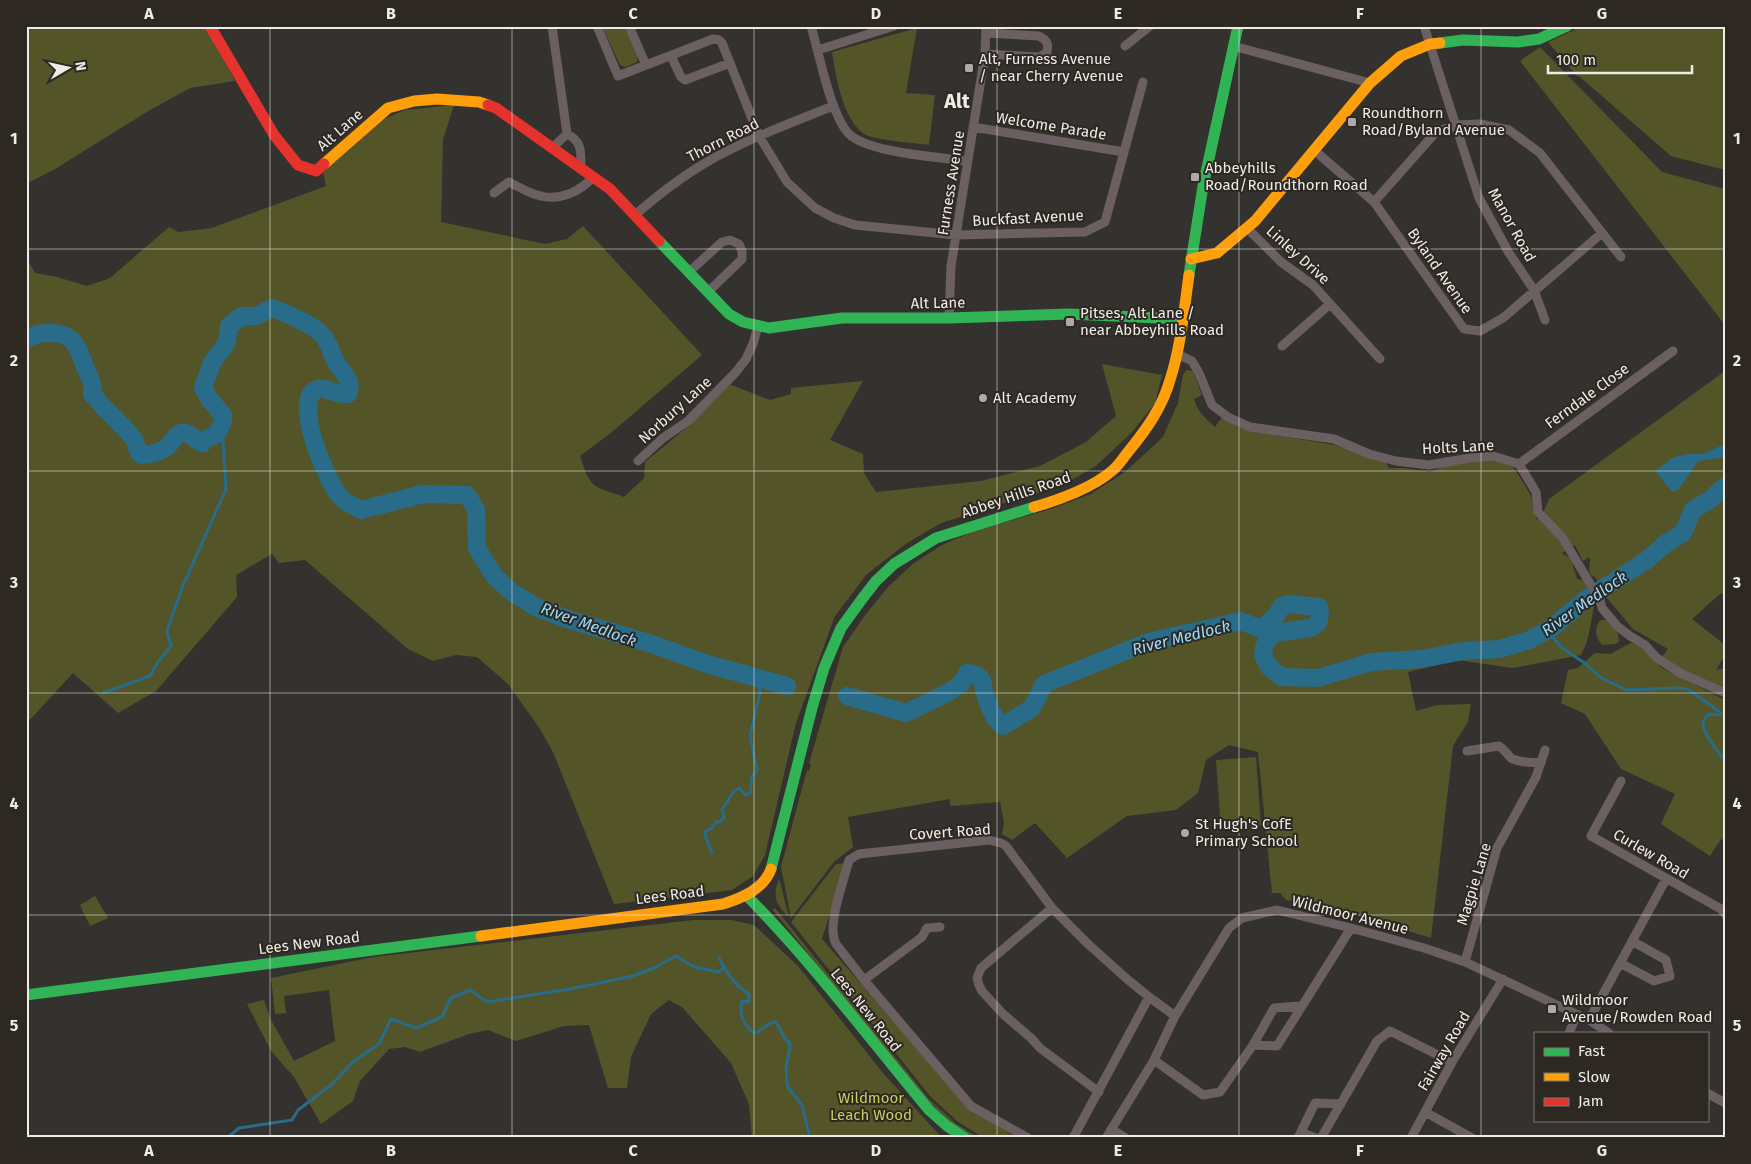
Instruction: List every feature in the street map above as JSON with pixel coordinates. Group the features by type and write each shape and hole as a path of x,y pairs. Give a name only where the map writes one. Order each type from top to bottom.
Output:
{"street":[{"name":"Alt Lane","path":"210,26 274,135 298,165 316,171 388,108 414,101 437,99 479,102 496,108 610,189 729,314 743,322 758,326 781,327 842,318 949,318 1069,314 1181,319"},
{"path":"552,26 567,134"},
{"path":"597,26 618,76 671,56 681,77 685,80 730,64"},
{"path":"630,26 646,65"},
{"path":"811,26 833,106 844,128 854,138 864,144 877,148 967,161"},
{"path":"1125,46 1150,26"},
{"name":"Abbey Hills Road","path":"747,896 763,882 770,872 824,668 841,628 876,581 894,564 936,538 1049,503 1090,485 1113,470 1144,433 1161,405 1170,382 1177,354 1203,186 1238,26"},
{"name":"Manor Road","path":"1424,26 1479,198 1509,254 1534,290 1545,320"},
{"path":"1191,259 1217,253 1255,221 1370,83 1401,56 1430,44 1463,40 1518,42 1539,39 1567,26"},
{"path":"818,50 891,27"},
{"name":"Furness Avenue","path":"949,318 951,266 985,54 986,29 1040,36 1046,39 1048,46 1047,52 1040,57 985,54"},
{"name":"Buckfast Avenue","path":"671,56 716,39 722,43 760,136 786,182 815,208 834,218 855,225 956,235 1085,232 1105,222 1143,82"},
{"path":"1233,46 1370,83"},
{"name":"Thorn Road","path":"635,215 666,188 706,162 760,136 833,106"},
{"path":"1374,202 1436,132 1456,125 1480,124 1509,130 1540,153 1621,257"},
{"name":"Welcome Parade","path":"973,127 1124,152"},
{"path":"552,148 567,134"},
{"path":"567,134 577,140 580,145 581,168"},
{"name":"Byland Avenue","path":"1314,150 1374,202 1464,329 1480,331 1503,318 1602,232"},
{"path":"494,192 509,182 539,196 550,198 571,194 587,184 593,177"},
{"name":"Linley Drive","path":"1247,228 1280,262 1313,285 1380,359"},
{"path":"689,272 722,242 730,240 739,244 742,251 742,259 708,292"},
{"name":"Linley Drive","path":"1282,346 1330,304"},
{"name":"Norbury Lane","path":"638,461 663,438 688,421 736,372 746,359 758,326"},
{"name":"Ferndale Close","path":"1519,464 1673,351"},
{"name":"Holts Lane","path":"1177,354 1192,361 1199,372 1212,405 1228,418 1250,427 1334,439 1369,454 1396,461 1429,465 1494,456 1519,464"},
{"path":"1519,464 1536,492 1540,516 1546,519 1562,537 1600,600 1602,608 1618,626 1645,645 1656,658 1680,673 1725,694"},
{"path":"1466,751 1499,746 1514,759 1541,763"},
{"name":"Magpie Lane","path":"1465,962 1497,848 1536,777 1545,750"},
{"name":"Curlew Road","path":"1621,781 1591,836 1721,909 1725,914"},
{"name":"Covert Road","path":"1028,1138 971,1106 864,980 832,938 833,921 850,860 859,854 990,840 1001,842 1006,846 1052,908 1088,944 1149,997 1175,1016"},
{"path":"1589,1020 1666,879"},
{"name":"Lees Road","path":"596,920 723,904 747,896"},
{"name":"Lees New Road","path":"747,896 769,917 826,984 929,1110 946,1126 965,1138"},
{"path":"1052,908 980,968 979,985 982,991 1004,1014 1040,1048 1099,1092"},
{"name":"Wildmoor Avenue","path":"1106,1138 1154,1060 1175,1016 1229,928 1242,918 1276,910 1351,928 1465,962 1589,1020 1602,1031"},
{"name":"Lees New Road","path":"26,995 596,920"},
{"path":"864,980 922,937 927,928 940,927"},
{"path":"1253,1045 1277,1046 1351,928"},
{"path":"1620,963 1654,981 1670,976 1666,960 1632,941"},
{"name":"Fairway Road","path":"1411,1138 1452,1062 1503,979"},
{"path":"1073,1138 1149,997"},
{"path":"1154,1060 1203,1096 1220,1092 1253,1045 1274,1008 1301,1006"},
{"path":"1569,1032 1577,1015"},
{"path":"1321,1138 1377,1041 1390,1031 1452,1062"},
{"path":"1708,1094 1725,1104"},
{"path":"1298,1138 1315,1103 1341,1104"},
{"path":"1425,1112 1472,1138"},
{"path":"1111,1129 1126,1138"},
{"path":"1302,1138 1305,1134 1316,1138"}],"green space":[{"path":"26,26 205,26 235,81 190,88 150,110 55,169 26,184"},
{"path":"602,26 626,26 638,56 637,62 626,67 620,65"},
{"path":"1583,26 1725,26 1725,170 1671,156 1577,76 1548,42"},
{"path":"917,28 906,93 935,95 929,145 885,140 864,134 856,127 845,107 838,84 832,52"},
{"path":"1540,47 1662,172 1725,189 1725,325 1520,61"},
{"path":"454,105 443,139 441,222 545,244 567,239 583,226 702,355 612,432 580,456 590,481 605,491 624,497 644,478 645,462 691,424 729,384 770,400 791,394 791,388 863,381 830,440 863,454 864,473 876,492 981,481 1040,466 1086,442 1116,416 1102,364 1162,375 1155,403 1133,431 1096,466 1061,486 941,523 907,543 867,574 835,616 796,723 765,855 753,876 732,890 614,904 553,752 540,729 508,684 477,657 456,655 433,661 408,649 305,560 279,563 272,554 236,575 237,597 156,691 118,713 73,673 26,724 26,257 35,273 87,286 110,278 169,227 178,232 212,228 326,186 323,172 384,119 405,110"},
{"path":"1186,370 1193,371 1202,395 1194,399 1197,407 1215,427 1222,417 1275,435 1335,445 1385,461 1389,468 1430,472 1447,465 1494,460 1513,467 1531,496 1537,520 1543,513 1549,499 1725,371 1725,597 1721,593 1692,619 1725,645 1725,655 1716,670 1725,668 1725,691 1684,672 1662,657 1668,649 1633,629 1607,598 1595,577 1591,575 1589,557 1583,561 1575,545 1562,553 1571,559 1577,579 1583,580 1595,601 1588,636 1581,655 1513,668 1457,660 1408,672 1416,711 1437,705 1471,704 1468,722 1453,746 1431,938 1343,911 1286,900 1280,893 1272,893 1258,752 1229,745 1206,760 1198,793 1176,810 1127,816 1067,858 1035,823 1012,840 1002,834 1004,823 1000,802 950,806 950,799 848,817 853,847 834,862 791,918 781,867 843,647 866,614 888,587 914,563 942,545 977,530 1051,509 1091,494 1125,472 1163,437 1178,403 1183,375"},
{"path":"1600,620 1605,620 1617,629 1619,641 1616,644 1602,645 1600,642 1596,630"},
{"path":"1631,643 1640,646 1662,668 1725,700 1725,841 1721,839 1710,856 1661,824 1675,794 1621,769 1585,714 1561,703 1568,670 1578,668 1595,653 1610,654"},
{"path":"1256,757 1261,825 1221,828 1216,760"},
{"path":"846,863 822,939 969,1108 1017,1138 984,1138 958,1122 930,1096 791,922 836,864"},
{"path":"779,878 789,917 780,908 776,899"},
{"path":"95,896 108,918 90,926 80,905"},
{"path":"775,908 929,1099 955,1123 979,1138 975,1138 954,1125 927,1100 773,910"},
{"name":"Wildmoor Leach Wood","path":"693,920 732,920 754,925 798,966 883,1073 942,1138 752,1138 749,1104 731,1063 682,1007 669,1000 651,1014 631,1057 627,1088 608,1088 589,1025 564,1026 516,1041 488,1030 469,1034 420,1052 405,1047 389,1049 360,1081 353,1101 321,1124 294,1077 271,1051 247,1004 264,1000 270,1018 294,1061 335,1041 329,990 284,996 286,1013 275,1014 271,978 373,957"}],"water":[{"path":"1725,444 1725,457 1698,461 1679,489 1673,492 1656,470 1674,457 1703,454"}],"waterway":[{"name":"River Medlock","path":"26,340 45,333 57,333 70,338 74,342 90,378 92,394 133,438 138,451 141,455 144,455 162,450 180,433 186,433 203,443 204,440 217,434 223,421 223,415 210,400 203,388 212,363 227,342 229,326 242,316 256,316 272,308 292,316 319,332 329,345 333,357 348,380 348,394 318,389 310,396 308,408 314,442 328,476 343,500 361,510 423,494 467,495 476,509 477,548 494,576 513,593 536,607 567,619 652,644 707,664 787,686"},
{"path":"103,693 150,676 171,646 167,631 182,588 226,489 223,440 217,434"},
{"name":"River Medlock","path":"847,696 906,713 947,693 961,684 967,673 971,673 982,680 991,711 996,720 1003,726 1032,708 1044,684 1148,642 1241,621 1258,628 1265,626 1275,617 1282,606 1288,604 1319,607 1320,614 1318,623 1311,628 1275,633 1269,638 1264,647 1263,655 1269,667 1282,677 1318,678 1371,662 1422,659 1463,651 1499,649 1530,640 1553,627 1585,600 1647,560 1665,544 1683,533 1693,510 1711,499 1725,487"},
{"path":"1547,630 1561,647 1586,664 1601,678 1627,690 1688,689 1721,713 1719,715 1709,714 1703,724 1715,748 1725,760"},
{"path":"712,853 705,835 706,831 724,817 722,810 734,791 739,788 746,795 750,793 752,776 757,770 750,736 760,693 759,685 753,683 752,676"},
{"path":"227,1138 239,1128 292,1120 298,1110 331,1085 354,1061 379,1044 391,1019 416,1028 442,1017 451,998 470,990 487,1002 570,989 633,976 656,967 676,956 694,967 719,972 724,968"},
{"path":"719,958 731,978 749,994 749,1002 742,1001 741,1006 742,1019 747,1026 754,1033 770,1023 776,1022 785,1039 789,1042 790,1047 786,1067 787,1086 802,1105 810,1138"}],"traffic: fast":[{"path":"1189,275 1203,186 1238,26"},
{"path":"1440,43 1463,40 1518,42 1539,39 1567,26"},
{"path":"659,241 729,314 743,322 769,328 842,318 949,318 1069,314 1181,319"},
{"path":"771,869 824,668 841,628 862,599 876,581 894,564 936,538 1034,507"},
{"path":"747,896 818,974 929,1110 947,1126 965,1138"},
{"path":"26,995 481,936"}],"traffic: slow":[{"path":"1191,259 1217,253 1255,221 1370,83 1401,56 1430,44 1440,43"},
{"path":"324,164 388,108 414,101 437,99 479,102 488,105"},
{"path":"1034,507 1076,492 1105,476 1117,466 1147,427 1163,400 1174,367 1182,328 1189,275"},
{"path":"481,936 723,904 752,892 768,876 771,869"}],"traffic: jam":[{"path":"210,26 274,135 298,165 316,171 324,164"},
{"path":"488,105 496,108 610,189 659,241"}],"place":[{"name":"Alt, Furness Avenue / near Cherry Avenue","path":"969,68"},
{"name":"Roundthorn Road/Byland Avenue","path":"1352,122"},
{"name":"Abbeyhills Road/Roundthorn Road","path":"1195,177"},
{"name":"Pitses, Alt Lane / near Abbeyhills Road","path":"1070,322"},
{"name":"Alt Academy","path":"983,398"},
{"name":"St Hugh's CofE Primary School","path":"1185,833"},
{"name":"Wildmoor Avenue/Rowden Road","path":"1552,1009"}],"district":[{"name":"Alt","path":"957,101"}]}
